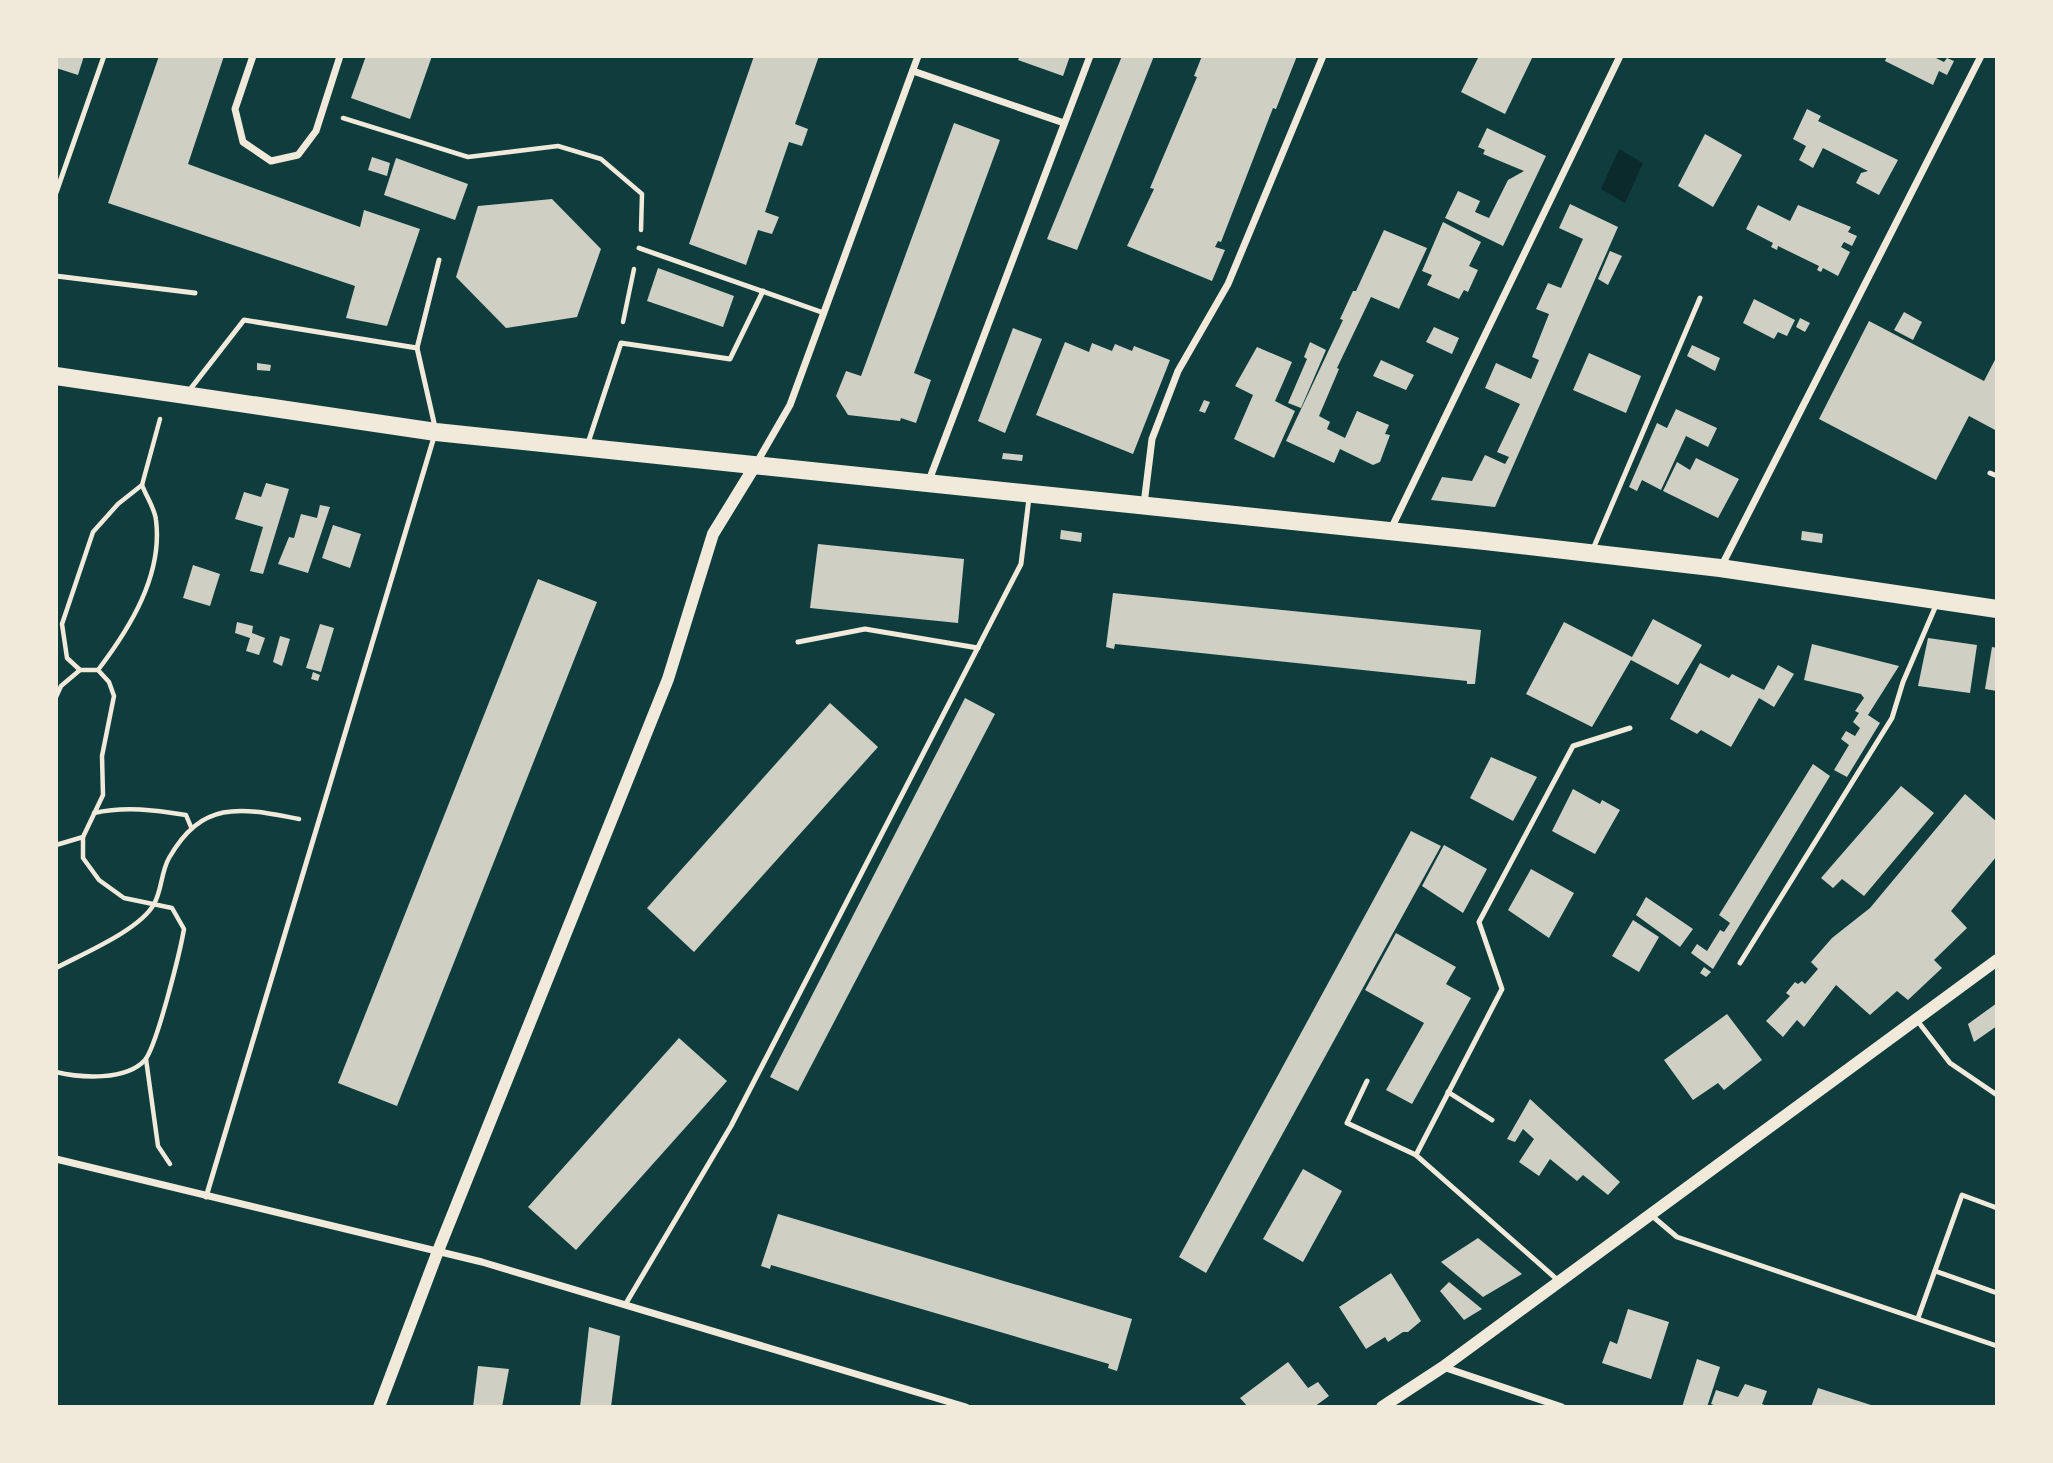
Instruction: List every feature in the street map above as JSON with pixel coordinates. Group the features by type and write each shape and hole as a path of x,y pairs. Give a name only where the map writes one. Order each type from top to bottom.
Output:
{"main road":[{"path":"56,376 436,432 1591,553 1720,568 1997,609"}],"street":[{"path":"253,56 235,109 243,142 271,161 298,155 316,131 340,56"},
{"path":"379,1407 438,1251 668,679 713,534 790,405 918,56"},
{"path":"928,484 1090,56"},
{"path":"1144,506 1152,439 1178,371 1228,284 1323,56"},
{"path":"1390,531 1620,56"},
{"path":"1720,568 1981,56"},
{"path":"913,71 1064,123"},
{"path":"1382,1407 1443,1367 1560,1282 1997,960"},
{"path":"56,1159 438,1251 966,1407"},
{"path":"1443,1367 1562,1407"}],"lane":[{"path":"56,193 104,56"},
{"path":"639,248 824,313"},
{"path":"206,1197 436,432 417,348 439,260"},
{"path":"56,276 195,293"},
{"path":"587,446 621,343 730,359 763,291"},
{"path":"1591,553 1700,298"},
{"path":"186,394 244,320 417,348"},
{"path":"1990,472 1997,476"},
{"path":"625,1305 730,1126 1021,564 1030,494"},
{"path":"1740,963 1892,718 1903,682 1938,600"},
{"path":"798,642 865,629 978,648"},
{"path":"1416,1155 1502,989 1479,922 1573,746 1630,728"},
{"path":"1916,1019 1950,1063 1997,1095"},
{"path":"1367,1081 1347,1123 1416,1155 1560,1282"},
{"path":"1448,1092 1492,1120"},
{"path":"1918,1318 1962,1195 1997,1208"},
{"path":"1651,1215 1677,1237 1997,1346"},
{"path":"1935,1271 1997,1293"}],"path":[{"path":"323,112 468,157 558,146 601,159 642,194 639,248 621,343"},
{"path":"98,670 134,615 155,564 156,519 142,485 167,392"},
{"path":"80,670 67,658 62,624 93,532 118,503 142,485"},
{"path":"56,697 61,686 80,670 98,670 109,682 114,696 102,756 103,794 83,837 83,858 99,880 124,898 172,908 184,929 177,966 146,1059 158,1146 187,1192"},
{"path":"94,813 114,809 157,810 186,815 191,827"},
{"path":"56,968 135,924 154,905 168,860 191,827 216,813 262,810 317,823"},
{"path":"56,845 83,837"},
{"path":"56,1072 72,1076 109,1074 131,1070 146,1059"}],"water":[{"path":"1619,149 1643,163 1625,203 1601,189"}],"building":[{"path":"56,56 84,56 78,75 56,68"},
{"path":"159,56 224,56 188,164 360,227 364,210 420,229 387,326 346,318 355,286 108,203"},
{"path":"366,56 432,56 410,119 351,98"},
{"path":"754,56 819,56 795,124 808,129 802,146 789,142 765,212 779,217 772,234 758,230 746,265 689,244"},
{"path":"1020,56 1070,56 1063,76 1018,60"},
{"path":"1122,56 1154,56 1077,250 1047,239"},
{"path":"1202,56 1297,56 1276,109 1273,108 1221,242 1218,241 1215,247 1225,250 1212,281 1127,246 1154,189 1150,188 1197,77 1194,76"},
{"path":"1479,56 1533,56 1505,114 1461,92"},
{"path":"1887,56 1932,56 1944,62 1947,58 1954,61 1947,75 1939,71 1933,85 1885,61"},
{"path":"1807,109 1821,116 1818,121 1898,160 1879,195 1856,183 1861,173 1868,171 1823,148 1813,168 1799,160 1806,146 1793,139"},
{"path":"954,123 1000,140 914,373 931,380 916,423 901,418 900,421 848,415 836,396 846,371 861,376"},
{"path":"1487,128 1546,156 1503,246 1445,218 1458,191 1480,201 1475,212 1489,218 1508,180 1524,171 1483,154 1485,150 1478,147"},
{"path":"1705,134 1742,155 1713,207 1678,186"},
{"path":"372,157 390,163 387,176 368,170"},
{"path":"396,158 468,184 455,220 384,195"},
{"path":"552,199 601,249 577,317 506,328 456,277 478,206"},
{"path":"1570,204 1618,227 1495,507 1431,500 1442,477 1472,481 1485,455 1505,464 1509,457 1497,452 1520,404 1485,388 1496,363 1531,379 1539,360 1532,357 1549,314 1536,309 1548,283 1561,288 1583,239 1559,228"},
{"path":"1758,205 1790,221 1798,205 1851,227 1848,232 1857,236 1852,246 1844,242 1841,247 1850,252 1838,276 1823,268 1821,272 1817,270 1819,266 1778,246 1777,250 1771,247 1773,243 1746,229"},
{"path":"1443,222 1481,242 1469,266 1478,270 1468,292 1464,290 1459,299 1427,285 1432,275 1422,271"},
{"path":"1384,230 1427,248 1399,309 1371,297 1337,368 1339,369 1319,416 1330,422 1327,429 1345,438 1357,411 1389,425 1385,434 1390,435 1380,462 1373,465 1340,449 1334,463 1286,441 1343,320 1340,319 1353,291 1356,291"},
{"path":"1610,251 1622,256 1608,285 1598,279"},
{"path":"658,268 734,296 723,327 647,301"},
{"path":"1754,299 1795,320 1787,336 1778,332 1774,339 1743,323"},
{"path":"1904,312 1922,322 1913,340 1894,330"},
{"path":"1800,318 1810,323 1805,332 1796,327"},
{"path":"1869,321 1984,381 1997,356 1997,431 1969,416 1936,480 1819,419"},
{"path":"1434,327 1459,338 1452,354 1426,342"},
{"path":"1013,328 1042,339 1005,433 978,421"},
{"path":"1065,342 1089,352 1092,343 1112,351 1115,344 1132,351 1134,346 1170,360 1133,454 1036,415"},
{"path":"1310,342 1326,350 1301,408 1288,403 1307,359 1304,357"},
{"path":"1692,345 1720,358 1715,371 1687,356"},
{"path":"1257,347 1292,362 1275,401 1295,411 1274,458 1234,439 1253,395 1235,386"},
{"path":"1589,353 1641,376 1626,413 1573,390"},
{"path":"1381,360 1414,375 1406,390 1373,376"},
{"path":"257,363 271,365 270,371 257,370"},
{"path":"1204,400 1210,402 1205,413 1199,411"},
{"path":"1676,409 1717,428 1708,447 1686,436 1661,490 1642,480 1637,491 1629,487 1657,423 1667,428"},
{"path":"1003,453 1023,455 1022,461 1002,459"},
{"path":"1696,458 1739,479 1718,518 1663,491 1677,462 1690,470"},
{"path":"266,483 289,489 263,574 250,571 263,527 235,519 244,492 261,497"},
{"path":"320,505 330,507 308,573 278,564 289,537 294,538 301,514 317,518"},
{"path":"333,525 361,534 350,568 322,558"},
{"path":"1061,530 1082,533 1081,542 1060,539"},
{"path":"1802,531 1823,534 1822,543 1801,540"},
{"path":"818,544 964,559 958,623 810,608"},
{"path":"193,565 220,574 210,606 183,598"},
{"path":"538,579 597,602 397,1106 338,1083"},
{"path":"1113,593 1481,630 1475,684 1115,644 1114,649 1106,647"},
{"path":"1653,619 1702,645 1678,685 1631,660 1592,727 1526,694 1564,622 1632,657"},
{"path":"237,622 253,626 252,633 265,638 259,655 246,651 250,638 235,633"},
{"path":"320,624 334,628 321,672 306,668"},
{"path":"280,636 290,639 282,666 273,662"},
{"path":"1928,638 1977,645 1970,693 1918,686"},
{"path":"1812,644 1899,666 1868,715 1880,723 1847,777 1834,770 1849,745 1841,739 1846,731 1855,736 1860,728 1853,722 1859,713 1855,711 1864,698 1861,694 1804,680"},
{"path":"1992,647 1997,648 1997,691 1985,689"},
{"path":"1700,663 1729,678 1732,674 1764,690 1778,665 1794,674 1774,707 1759,698 1731,747 1701,730 1697,734 1670,719"},
{"path":"313,672 320,675 318,681 311,679"},
{"path":"965,698 995,714 798,1091 770,1077"},
{"path":"830,703 878,747 694,952 647,908"},
{"path":"1491,757 1537,777 1513,821 1470,798"},
{"path":"1813,764 1830,776 1713,969 1691,953 1697,944 1707,951 1720,930 1724,932 1730,923 1719,915"},
{"path":"1901,786 1934,813 1864,896 1842,879 1833,888 1821,878"},
{"path":"1573,789 1600,804 1602,800 1620,810 1595,854 1552,831"},
{"path":"1965,794 1997,822 1997,856 1951,911 1967,928 1934,960 1942,968 1908,1000 1897,991 1870,1015 1836,985 1804,1027 1797,1020 1783,1037 1766,1021 1790,996 1786,993 1795,982 1798,984 1802,981 1805,984 1818,969 1811,962 1832,938 1870,908"},
{"path":"1411,831 1441,846 1206,1273 1179,1257"},
{"path":"1444,845 1487,869 1463,913 1422,886"},
{"path":"1531,869 1574,893 1549,938 1508,910"},
{"path":"1646,897 1693,929 1680,947 1636,915"},
{"path":"1633,920 1659,937 1639,972 1612,956"},
{"path":"1396,933 1456,967 1446,984 1471,998 1412,1104 1386,1090 1424,1023 1365,990"},
{"path":"1704,967 1711,972 1706,977 1700,973"},
{"path":"1997,1003 1997,1026 1974,1042 1968,1024"},
{"path":"1727,1014 1762,1060 1724,1090 1718,1083 1693,1100 1664,1060"},
{"path":"679,1038 727,1081 576,1250 528,1207"},
{"path":"1530,1099 1620,1182 1608,1195 1583,1175 1577,1181 1550,1159 1539,1176 1519,1162 1534,1139 1523,1129 1515,1142 1507,1139"},
{"path":"1303,1169 1342,1191 1303,1262 1263,1239"},
{"path":"778,1214 1132,1319 1117,1371 1108,1368 1109,1364 771,1265 770,1269 761,1266"},
{"path":"1478,1238 1522,1274 1483,1297 1441,1262"},
{"path":"1391,1273 1421,1321 1408,1332 1403,1332 1388,1342 1385,1337 1366,1349 1339,1307"},
{"path":"1449,1282 1482,1309 1464,1320 1440,1291"},
{"path":"1628,1309 1669,1322 1651,1379 1602,1363 1610,1341 1617,1344"},
{"path":"589,1327 620,1336 611,1407 580,1407"},
{"path":"1697,1359 1720,1367 1707,1407 1682,1407"},
{"path":"1288,1362 1308,1388 1318,1382 1329,1396 1314,1407 1248,1407 1240,1398"},
{"path":"478,1366 509,1369 502,1407 473,1407"},
{"path":"1745,1384 1767,1391 1762,1404 1769,1407 1720,1407 1711,1404 1716,1390 1738,1397"},
{"path":"1818,1388 1874,1406 1874,1407 1811,1407"}]}
